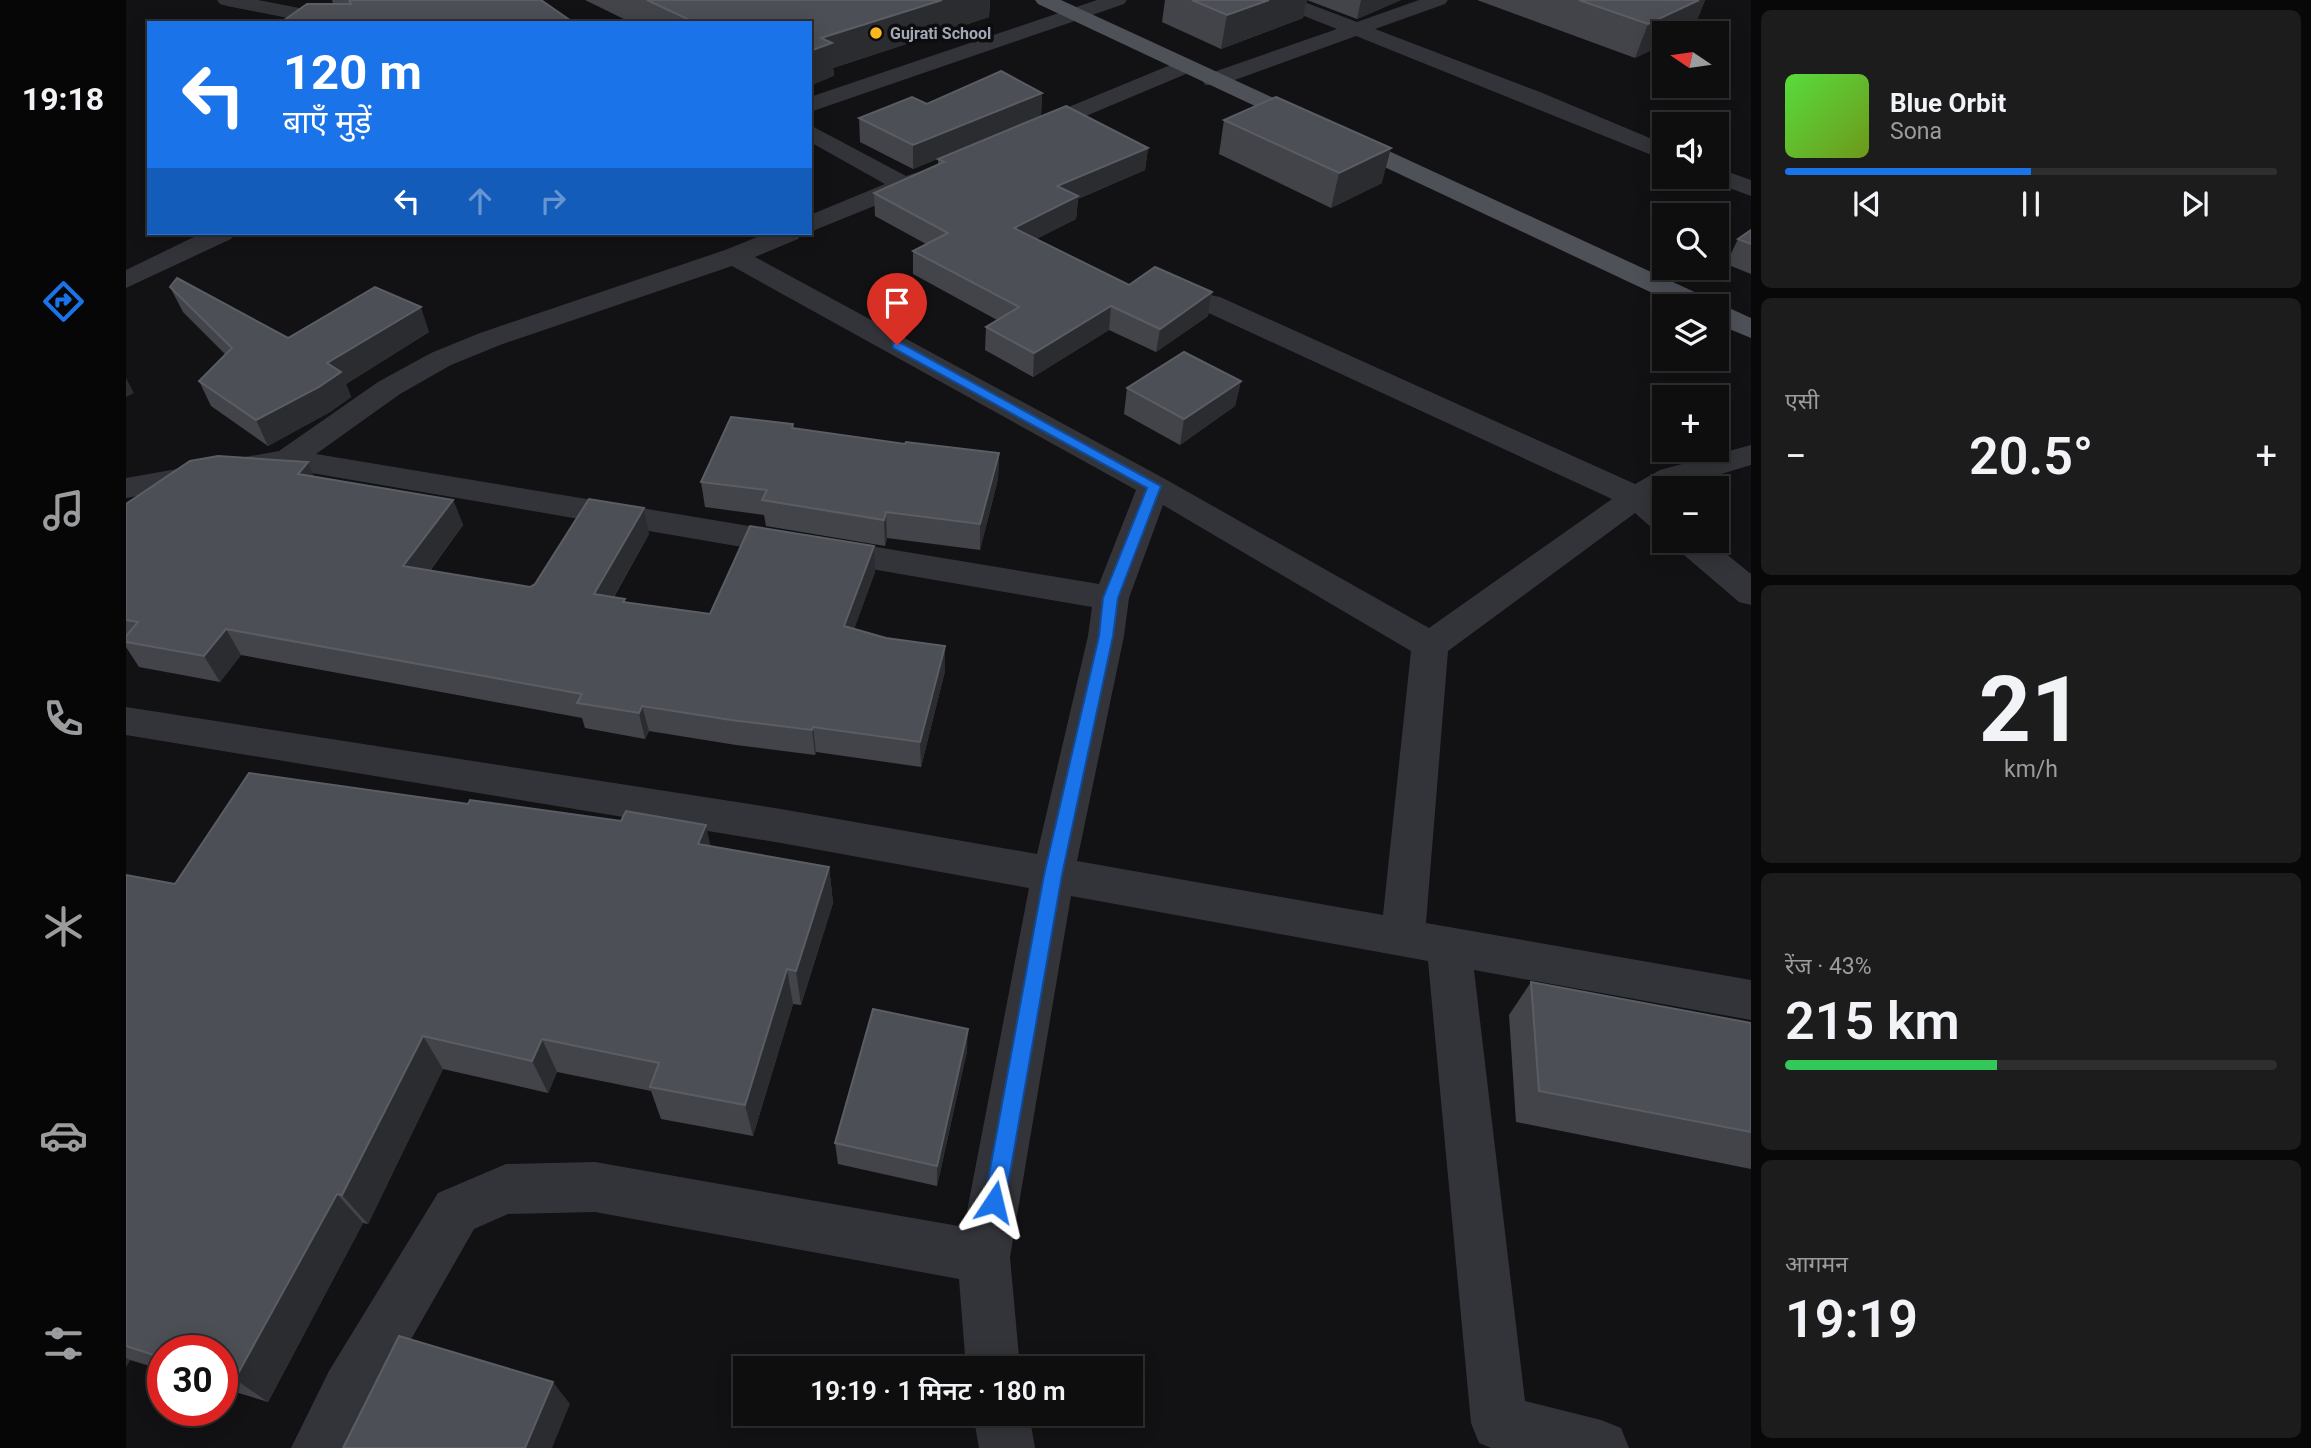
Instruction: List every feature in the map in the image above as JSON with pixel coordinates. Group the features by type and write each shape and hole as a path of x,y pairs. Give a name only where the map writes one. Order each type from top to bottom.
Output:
{"main road":[{"path":"1045,0 1676,294"},
{"path":"1729,319 1751,329"}],"street":[{"path":"227,0 336,21"},
{"path":"812,103 1117,0"},
{"path":"1281,0 1532,97 1652,148"},
{"path":"1213,80 1438,0"},
{"path":"1006,142 1185,66"},
{"path":"812,133 904,186"},
{"path":"812,223 938,171"},
{"path":"1729,180 1751,189"},
{"path":"126,280 218,235"},
{"path":"288,459 389,388 441,359 489,339 734,256 784,235"},
{"path":"734,256 1154,486 1430,645"},
{"path":"1210,303 1636,497 1652,510"},
{"path":"1430,645 1636,497 1671,477 1751,455"},
{"path":"126,488 288,459 1111,598"},
{"path":"992,1356 984,1256 1053,875 1106,636 1111,598 1154,486"},
{"path":"1703,553 1751,593"},
{"path":"1430,645 1426,941 1499,1423 1601,1448"},
{"path":"126,721 768,824 1751,1000"},
{"path":"319,1448 349,1391 456,1211 506,1189 595,1187 984,1256"},
{"path":"1003,1426 1007,1448"}],"building":[{"path":"349,0 541,0 571,21 283,21 307,4 351,4"},
{"path":"647,0 942,0 821,38 832,43 812,50 812,21 692,21"},
{"path":"1192,0 1269,0 1227,15"},
{"path":"1579,0 1699,0 1648,24"},
{"path":"1001,71 1042,93 913,145 859,118 912,97 927,104"},
{"path":"1276,97 1391,148 1339,173 1224,120"},
{"path":"1066,106 1148,148 1057,186 1078,196 1014,228 1129,285 1155,267 1212,292 1160,329 1111,306 1034,353 986,327 1019,307 913,251 948,233 874,193 944,162 938,159"},
{"path":"1751,230 1751,244 1738,239"},
{"path":"177,278 288,338 375,287 421,307 327,363 341,372 319,387 256,420 199,381 232,348 170,287"},
{"path":"1184,352 1241,381 1184,419 1127,388"},
{"path":"731,417 793,424 792,428 905,444 999,453 980,524 886,512 884,520 762,500 767,490 701,482"},
{"path":"218,456 308,462 298,474 453,500 403,566 530,587 535,584 589,499 644,508 594,594 625,599 623,602 710,614 750,526 874,546 844,626 886,638 945,646 920,742 813,727 812,730 731,720 642,706 639,713 577,703 582,694 226,629 204,656 126,642 126,636 138,622 126,620 126,504 190,461"},
{"path":"249,773 468,804 470,800 621,821 626,811 706,825 698,844 829,867 796,971 787,969 745,1105 650,1087 659,1063 542,1039 532,1061 423,1036 342,1195 337,1194 238,1374 238,1335 147,1335 147,1353 126,1346 126,875 175,884"},
{"path":"1531,982 1751,1023 1751,1132 1539,1091"},
{"path":"873,1009 968,1029 937,1166 835,1143"},
{"path":"399,1336 553,1382 525,1448 343,1448"}],"place":[{"name":"Gujrati School","path":"876,33"}],"route":[{"path":"897,345 1154,486 1111,598 1106,636 1053,875 994,1202"}]}
